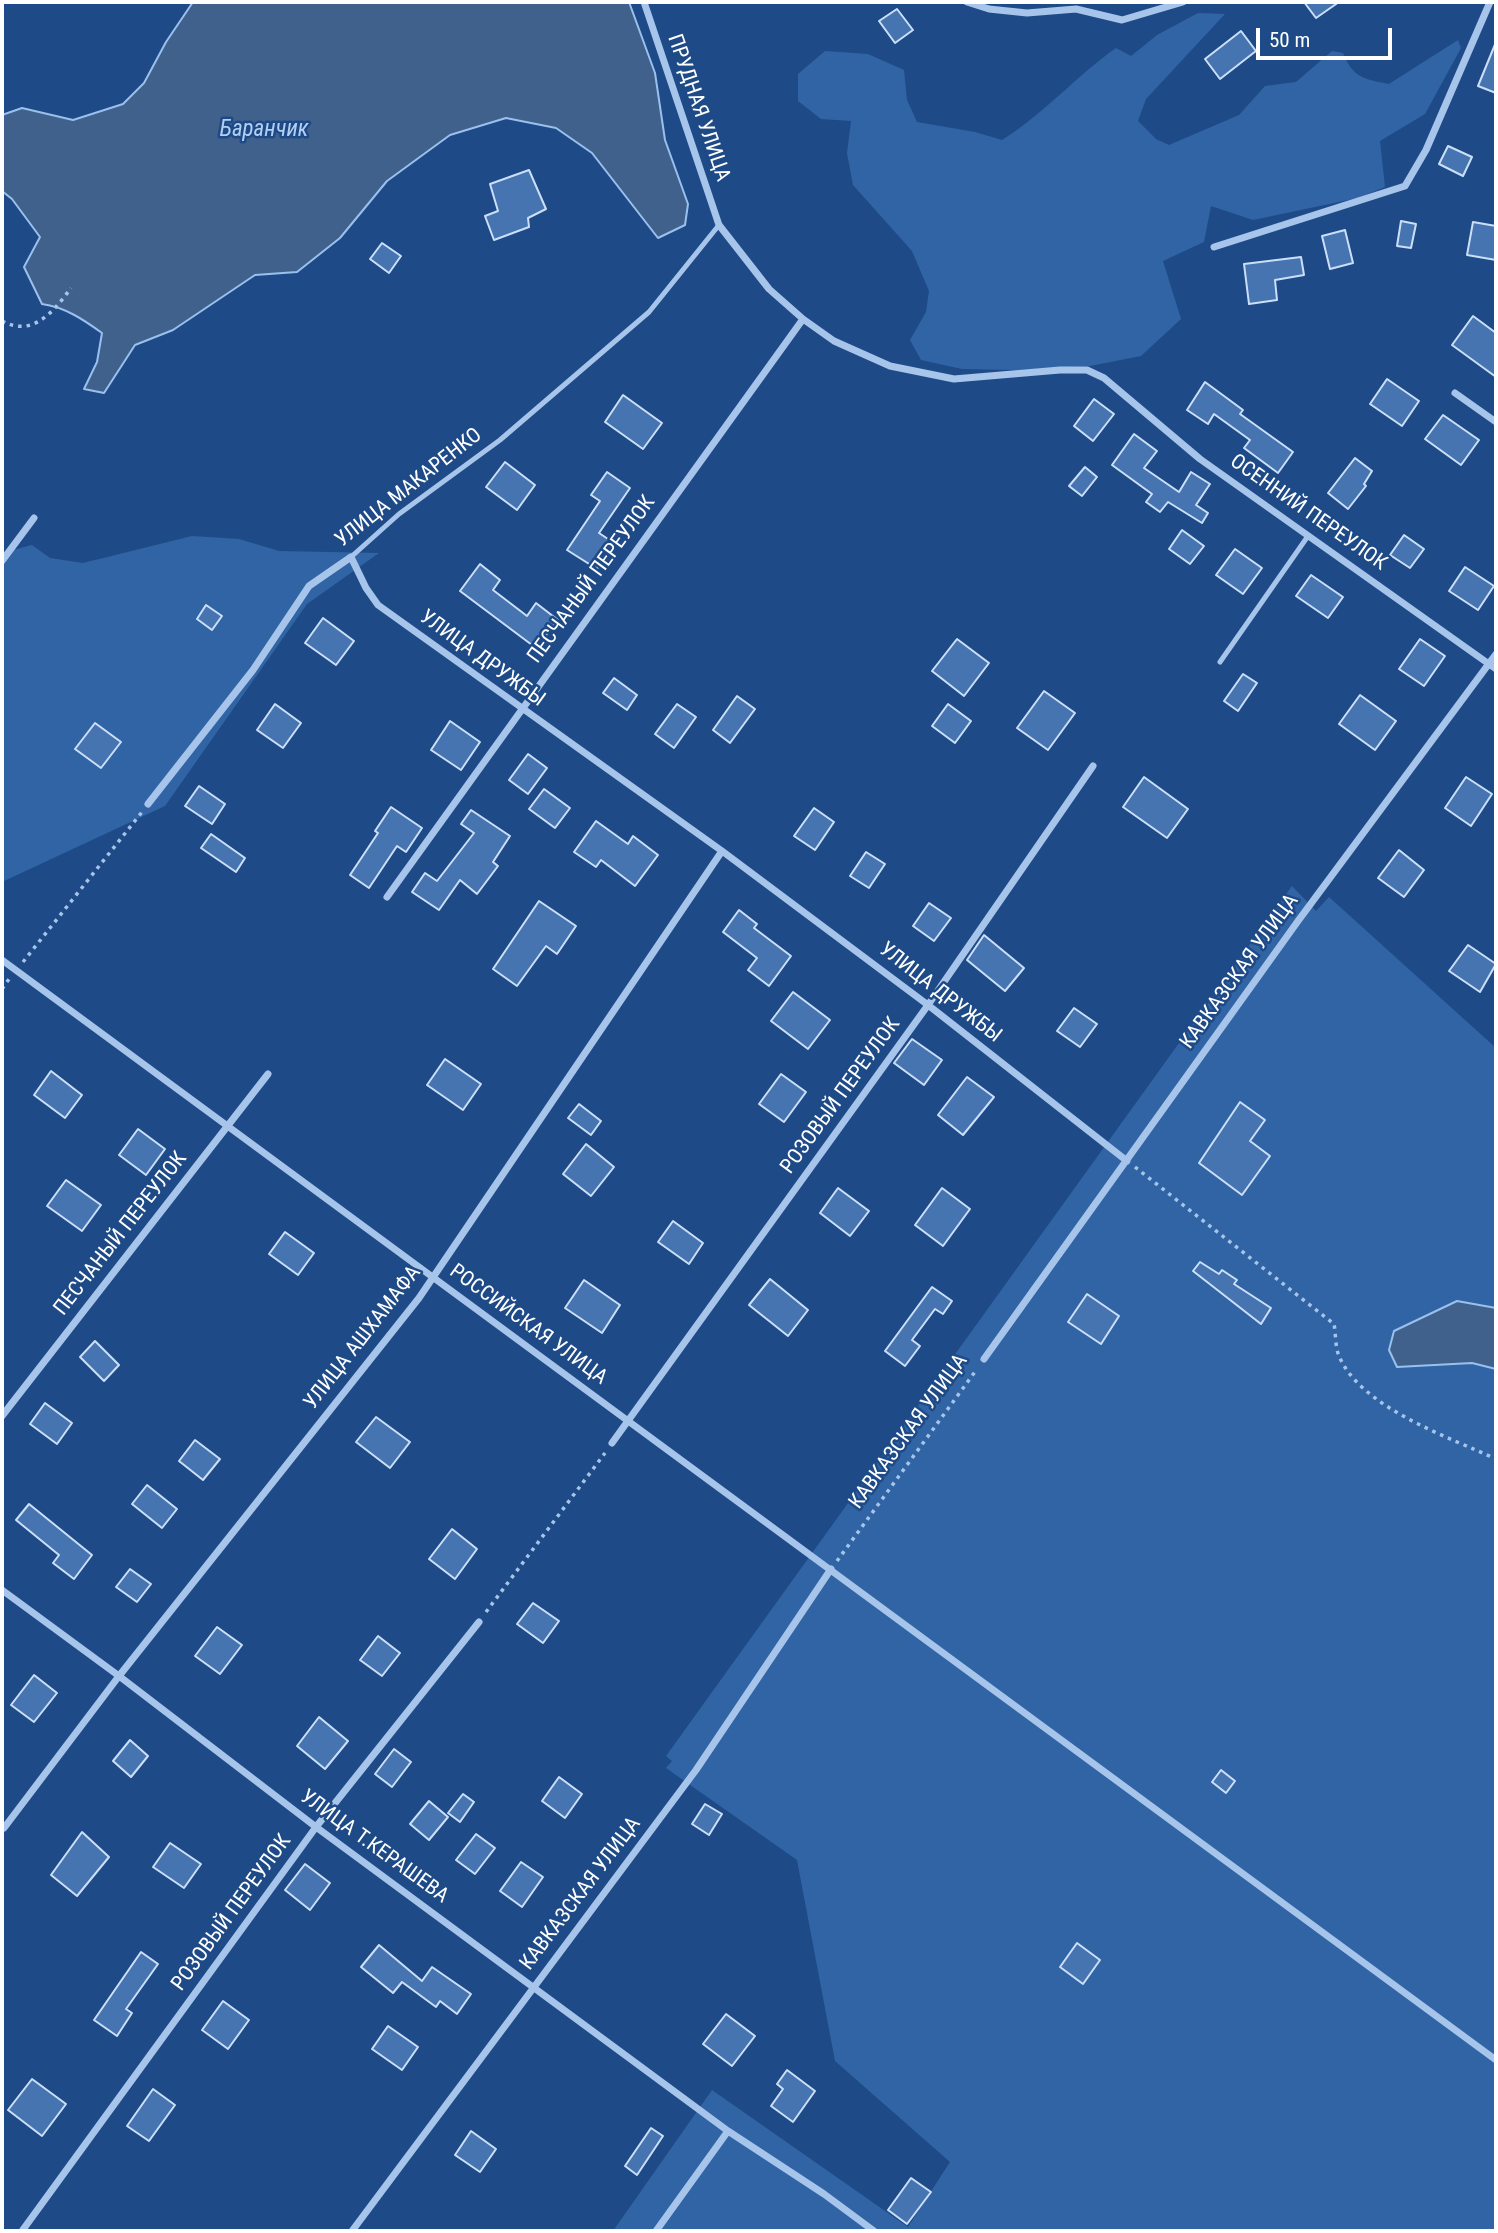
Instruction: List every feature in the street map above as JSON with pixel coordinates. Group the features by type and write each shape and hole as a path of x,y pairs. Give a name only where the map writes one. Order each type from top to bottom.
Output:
{"street":[{"name":"ПРУДНАЯ УЛИЦА","path":"644,2 719,225 769,289 803,319 834,341 890,366 954,379 1060,370 1087,370 1104,378"},
{"path":"967,2 989,9 1027,13 1076,9 1122,20 1183,2"},
{"path":"1214,247 1405,187 1426,150 1490,2"},
{"name":"ПЕСЧАНЫЙ ПЕРЕУЛОК","path":"387,897 803,319"},
{"name":"ОСЕННИЙ ПЕРЕУЛОК","path":"1104,378 1200,459 1379,583 1496,669"},
{"path":"1455,393 1496,422"},
{"path":"2,561 34,518"},
{"name":"УЛИЦА ДРУЖБЫ","path":"351,557 366,589 378,605 722,850 928,1005 1127,1161"},
{"name":"УЛИЦА МАКАРЕНКО","path":"148,804 253,670 309,586 351,557"},
{"name":"КАВКАЗCКАЯ УЛИЦА","path":"984,1359 1298,921 1496,654"},
{"name":"РОЗОВЫЙ ПЕРЕУЛОК","path":"612,1443 928,1005 1093,766"},
{"name":"УЛИЦА АШХАМАФА","path":"4,1828 119,1676 433,1277 722,850"},
{"name":"РОССИЙСКАЯ УЛИЦА","path":"2,960 1496,2060"},
{"name":"ПЕСЧАНЫЙ ПЕРЕУЛОК","path":"2,1416 268,1074"},
{"name":"КАВКАЗCКАЯ УЛИЦА","path":"352,2231 696,1770 831,1569"},
{"name":"УЛИЦА Т.КЕРАШЕВА","path":"2,1590 316,1827 728,2131 824,2194 874,2231"},
{"name":"РОЗОВЫЙ ПЕРЕУЛОК","path":"22,2231 316,1827 479,1622"},
{"path":"656,2231 728,2131"}],"lane":[{"name":"УЛИЦА МАКАРЕНКО","path":"351,557 399,514 500,440 649,312 719,225"},
{"path":"1220,662 1308,536"}],"path":[{"path":"2,321 12,327 29,327 54,312 71,288"},
{"path":"2,989 148,804"},
{"path":"1127,1161 1334,1324 1339,1356 1370,1394 1410,1420 1496,1459"},
{"name":"КАВКАЗCКАЯ УЛИЦА","path":"831,1569 984,1359"},
{"path":"479,1622 612,1443"}],"shaded area":[{"path":"1198,13 1225,14 1146,99 1138,121 1156,139 1169,145 1239,115 1265,86 1296,82 1332,51 1343,53 1351,68 1360,76 1389,84 1458,40 1461,48 1425,114 1380,141 1385,187 1358,198 1253,220 1211,206 1204,242 1163,261 1181,319 1141,356 1090,366 1017,370 962,369 921,360 910,340 926,312 929,291 912,251 853,185 847,153 851,121 821,119 798,101 798,74 825,51 868,54 904,70 907,100 917,122 975,132 1002,140 1032,119 1116,48 1131,56 1157,35"},
{"path":"192,536 239,539 279,551 379,553 307,604 165,806 2,882 2,553 32,545 50,558 83,563"},
{"path":"1292,886 1316,911 1329,897 1496,1048 1496,2231 613,2231 712,2090 908,2227 950,2162 835,2061 797,1860 666,1768 672,1761 666,1756"}],"water":[{"name":"Баранчик","path":"193,2 629,2 655,73 665,140 688,204 685,225 658,238 592,153 556,128 506,118 450,135 387,181 340,238 297,272 255,275 173,330 135,345 104,393 84,389 97,362 102,333 66,311 42,304 24,267 40,237 12,199 2,191 2,115 22,108 73,120 123,104 144,83 166,42"},
{"path":"1457,1301 1496,1308 1496,1369 1472,1363 1397,1367 1389,1350 1394,1331"}],"building":[{"path":"1304,2 1339,2 1316,18"},
{"path":"897,9 913,30 895,43 879,21"},
{"path":"1241,31 1256,51 1220,79 1205,59"},
{"path":"1496,42 1496,93 1478,86"},
{"path":"1448,146 1472,157 1463,176 1439,164"},
{"path":"529,170 546,209 528,218 529,227 494,240 485,216 498,211 490,184"},
{"path":"1401,221 1416,224 1411,248 1397,246"},
{"path":"1473,222 1496,226 1496,260 1467,255"},
{"path":"1345,230 1353,263 1330,269 1322,236"},
{"path":"382,243 401,256 389,273 370,259"},
{"path":"1301,257 1304,275 1275,280 1277,300 1249,304 1244,264"},
{"path":"1473,316 1496,333 1496,377 1452,345"},
{"path":"1387,379 1419,401 1402,426 1370,404"},
{"path":"1205,382 1243,410 1240,414 1293,452 1278,473 1244,448 1250,440 1214,414 1208,424 1187,410"},
{"path":"623,395 662,423 643,449 605,422"},
{"path":"1094,399 1114,414 1093,441 1074,426"},
{"path":"1443,415 1479,440 1461,465 1425,439"},
{"path":"1134,434 1157,451 1144,468 1179,492 1191,472 1210,484 1196,505 1208,513 1202,523 1168,502 1160,512 1146,502 1152,494 1112,465"},
{"path":"1355,458 1372,471 1364,484 1366,486 1348,509 1328,493"},
{"path":"505,462 535,485 517,510 486,487"},
{"path":"1085,467 1097,477 1082,496 1069,486"},
{"path":"607,472 630,488 599,533 614,543 597,569 567,550 600,501 591,495"},
{"path":"1182,530 1204,546 1190,564 1169,549"},
{"path":"1404,535 1424,549 1410,568 1390,555"},
{"path":"1235,549 1262,568 1243,594 1216,575"},
{"path":"480,564 500,580 493,590 527,616 536,603 558,620 536,648 460,591"},
{"path":"1465,567 1494,586 1478,610 1449,591"},
{"path":"1311,575 1343,597 1328,618 1296,596"},
{"path":"206,605 222,616 212,630 197,619"},
{"path":"323,618 354,641 336,665 305,643"},
{"path":"957,639 989,663 964,696 932,671"},
{"path":"1420,639 1445,656 1424,686 1399,669"},
{"path":"1243,674 1257,683 1238,711 1224,701"},
{"path":"614,678 637,695 627,710 603,693"},
{"path":"1044,691 1075,713 1048,750 1017,728"},
{"path":"1360,695 1396,721 1375,750 1339,724"},
{"path":"737,696 755,709 730,743 713,730"},
{"path":"275,704 301,723 283,748 257,730"},
{"path":"677,704 696,717 674,748 655,734"},
{"path":"948,704 971,721 955,743 932,726"},
{"path":"450,721 480,742 461,770 431,750"},
{"path":"95,723 121,742 101,768 75,749"},
{"path":"528,754 547,768 528,794 509,780"},
{"path":"1144,777 1188,809 1167,838 1123,807"},
{"path":"1466,777 1492,794 1471,826 1445,808"},
{"path":"199,786 225,804 212,824 185,806"},
{"path":"544,789 570,808 555,828 529,809"},
{"path":"391,807 422,828 406,852 397,846 369,888 350,875 378,833 375,831"},
{"path":"814,808 834,822 815,850 794,836"},
{"path":"471,810 510,836 493,862 498,866 477,894 460,880 439,910 412,892 425,873 437,881 474,833 461,824"},
{"path":"596,821 628,844 633,836 658,855 635,886 601,860 596,867 574,852"},
{"path":"211,834 245,858 236,872 201,848"},
{"path":"1399,850 1424,870 1404,897 1378,878"},
{"path":"866,852 885,864 869,888 850,876"},
{"path":"539,901 576,926 557,954 546,946 517,986 493,969"},
{"path":"929,903 951,918 934,941 913,926"},
{"path":"739,910 757,924 754,928 791,956 769,986 748,970 757,958 723,932"},
{"path":"984,935 1024,968 1005,991 967,960"},
{"path":"1468,945 1496,964 1480,992 1449,971"},
{"path":"793,992 830,1020 808,1049 771,1021"},
{"path":"1074,1008 1097,1024 1080,1047 1057,1031"},
{"path":"912,1039 942,1060 924,1085 894,1063"},
{"path":"445,1059 481,1084 463,1110 427,1085"},
{"path":"51,1071 82,1095 65,1118 34,1095"},
{"path":"781,1074 806,1092 784,1122 759,1104"},
{"path":"967,1077 994,1097 963,1135 938,1115"},
{"path":"1240,1102 1265,1120 1250,1141 1270,1156 1242,1195 1199,1163"},
{"path":"579,1104 601,1121 591,1135 568,1118"},
{"path":"138,1129 165,1149 146,1175 119,1155"},
{"path":"586,1144 614,1167 591,1196 563,1174"},
{"path":"66,1180 101,1205 82,1231 47,1206"},
{"path":"838,1188 869,1211 850,1236 820,1213"},
{"path":"942,1188 970,1209 943,1246 915,1225"},
{"path":"673,1221 703,1243 689,1264 658,1242"},
{"path":"285,1232 314,1253 298,1275 269,1254"},
{"path":"1200,1262 1219,1274 1222,1270 1237,1280 1234,1284 1271,1308 1261,1324 1193,1271"},
{"path":"770,1279 808,1310 788,1336 749,1305"},
{"path":"584,1280 620,1305 602,1333 565,1308"},
{"path":"932,1287 952,1301 943,1314 935,1309 912,1340 920,1346 905,1366 885,1351"},
{"path":"1087,1294 1119,1316 1101,1344 1068,1322"},
{"path":"95,1341 119,1365 104,1381 80,1357"},
{"path":"45,1403 72,1423 57,1444 30,1424"},
{"path":"376,1417 410,1442 390,1468 356,1442"},
{"path":"195,1440 220,1459 203,1480 179,1461"},
{"path":"147,1485 177,1509 162,1528 132,1504"},
{"path":"29,1504 92,1555 74,1579 53,1563 59,1555 16,1520"},
{"path":"452,1529 477,1549 455,1579 429,1559"},
{"path":"130,1569 151,1584 137,1602 116,1587"},
{"path":"533,1603 559,1621 543,1643 517,1624"},
{"path":"217,1627 242,1645 220,1674 195,1656"},
{"path":"378,1636 400,1653 382,1676 360,1660"},
{"path":"34,1675 57,1693 34,1722 11,1705"},
{"path":"319,1717 348,1741 325,1769 297,1746"},
{"path":"130,1740 148,1756 131,1777 113,1761"},
{"path":"394,1749 411,1762 392,1787 375,1774"},
{"path":"1221,1770 1235,1781 1226,1793 1212,1782"},
{"path":"559,1777 582,1794 565,1818 542,1801"},
{"path":"463,1794 474,1802 460,1822 448,1813"},
{"path":"429,1801 448,1817 429,1840 410,1824"},
{"path":"705,1804 722,1814 709,1835 692,1824"},
{"path":"82,1832 109,1857 77,1896 51,1875"},
{"path":"476,1834 495,1848 475,1874 456,1860"},
{"path":"170,1843 201,1864 184,1888 153,1867"},
{"path":"521,1862 543,1877 522,1907 500,1891"},
{"path":"305,1864 330,1883 310,1910 285,1890"},
{"path":"1077,1943 1100,1960 1083,1984 1060,1967"},
{"path":"379,1945 422,1981 432,1967 471,1994 457,2014 440,2001 436,2007 402,1982 393,1993 361,1967"},
{"path":"141,1952 158,1964 126,2009 132,2013 117,2036 94,2020"},
{"path":"223,2001 249,2020 228,2049 202,2030"},
{"path":"726,2014 755,2036 732,2066 703,2044"},
{"path":"388,2026 418,2047 402,2070 372,2049"},
{"path":"787,2070 815,2091 793,2122 771,2106 783,2089 777,2084"},
{"path":"32,2079 66,2104 42,2136 8,2110"},
{"path":"153,2089 175,2105 149,2141 127,2126"},
{"path":"651,2128 663,2136 637,2175 625,2166"},
{"path":"471,2131 496,2149 480,2172 455,2155"},
{"path":"911,2178 931,2192 907,2224 888,2210"}]}
